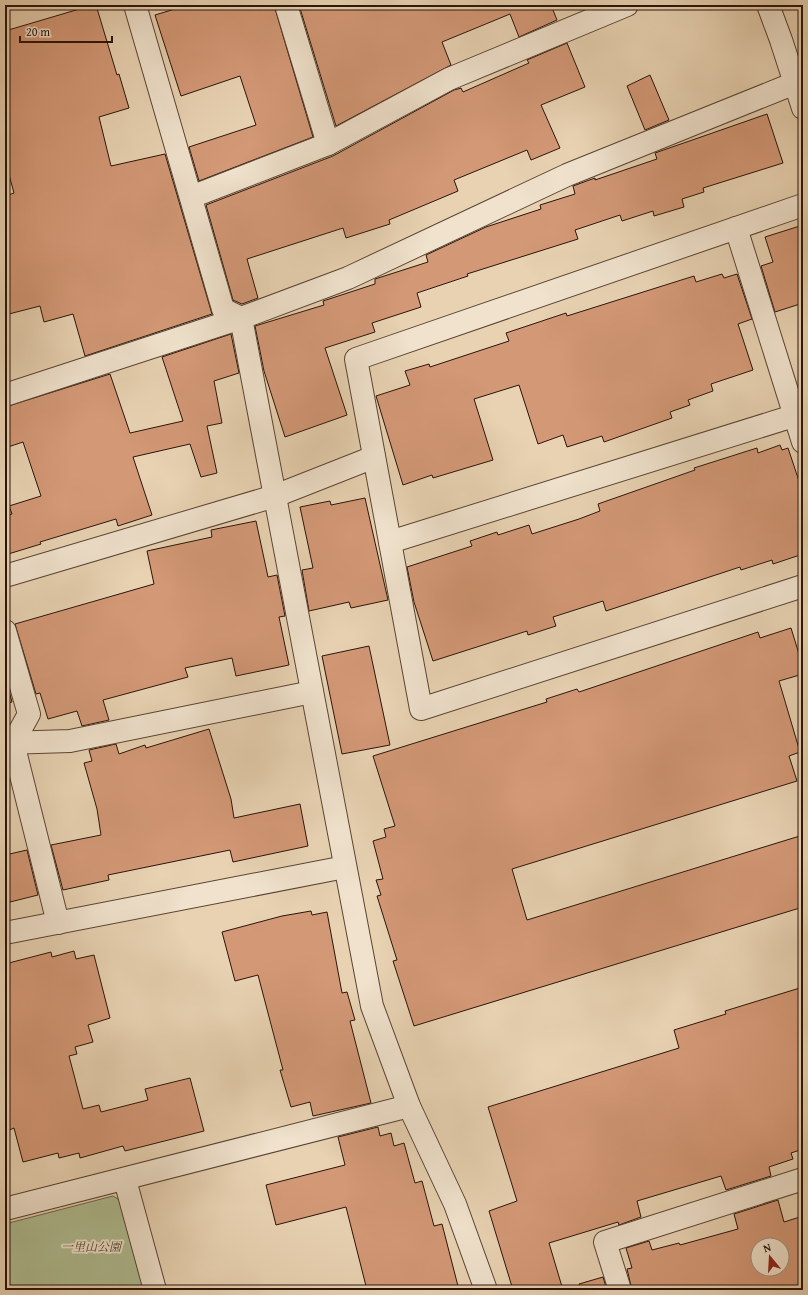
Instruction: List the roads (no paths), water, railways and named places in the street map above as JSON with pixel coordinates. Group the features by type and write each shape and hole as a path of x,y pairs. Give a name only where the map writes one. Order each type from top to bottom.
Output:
{"street":[{"path":"135,5 223,309 241,318"},
{"path":"286,5 328,144"},
{"path":"191,196 328,144 449,79 627,5"},
{"path":"768,5 803,108"},
{"path":"5,395 241,318 348,278 567,175 795,83"},
{"path":"803,205 356,359 421,709 803,586"},
{"path":"736,228 799,414 803,442"},
{"path":"241,318 372,1006 409,1106 455,1204 486,1290"},
{"path":"390,542 799,414"},
{"path":"5,576 275,496 374,457"},
{"path":"5,630 29,714 9,743 58,923"},
{"path":"9,743 70,741 312,692"},
{"path":"5,933 345,867"},
{"path":"5,1210 409,1106"},
{"path":"620,1290 606,1242 803,1179"},
{"path":"125,1180 155,1290"}],"park label":[{"name":"一里山公園","path":"91,1246"}]}
